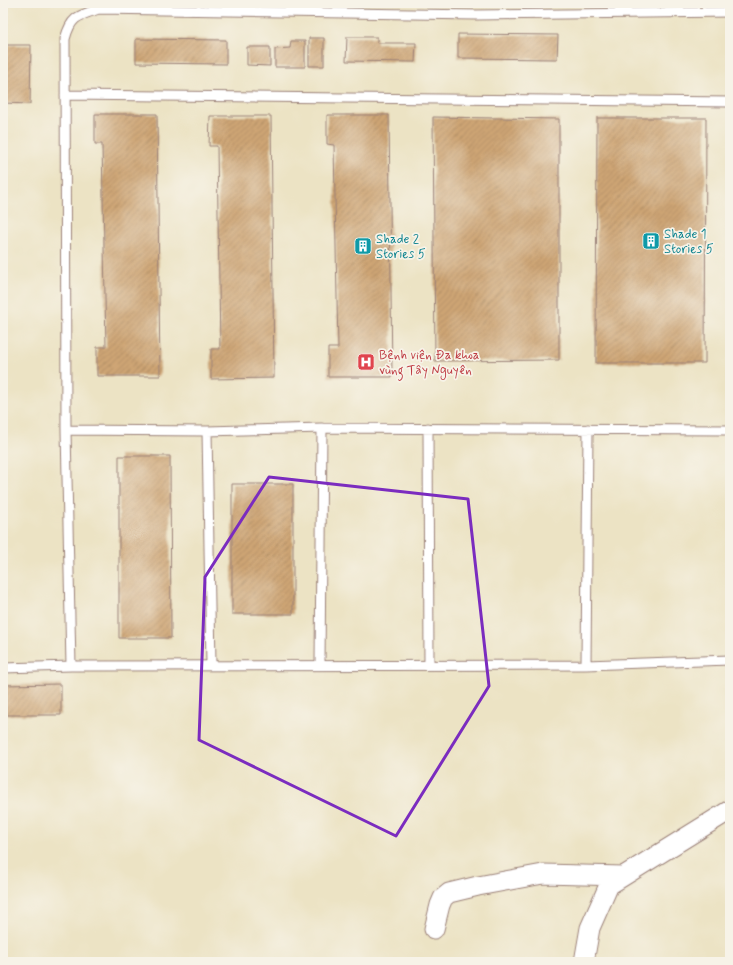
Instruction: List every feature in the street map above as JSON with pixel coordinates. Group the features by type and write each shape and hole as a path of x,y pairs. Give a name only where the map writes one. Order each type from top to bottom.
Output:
{"street":[{"path":"584,962 590,928 609,885 730,810"},
{"path":"434,929 440,905 443,898 449,893 493,882 543,874 623,876"}],"lane":[{"path":"71,666 66,430 65,39 69,24 81,14 98,9 476,15 730,12"},
{"path":"65,95 730,102"},
{"path":"66,430 207,431 322,428 730,430"},
{"path":"320,664 322,428"},
{"path":"428,428 429,665"},
{"path":"586,664 588,429"},
{"path":"207,431 211,664"},
{"path":"3,668 211,664 586,664 730,660"}],"highlighted area":[{"path":"269,477 468,499 489,686 396,836 199,740 205,577"}],"building":[{"path":"458,34 558,35 557,59 458,58"},
{"path":"347,37 377,37 377,43 416,43 415,62 346,61"},
{"path":"309,38 324,38 324,66 309,66"},
{"path":"136,39 226,40 226,64 136,63"},
{"path":"291,41 305,41 305,67 275,67 275,49 290,48"},
{"path":"3,45 31,45 30,104 3,103"},
{"path":"247,47 270,47 270,66 247,65"},
{"path":"95,114 157,114 160,376 97,376 97,347 106,347 102,144 95,144"},
{"name":"Shade 2 Stories 5","path":"327,115 389,115 392,377 328,377 328,348 338,348 334,145 327,144"},
{"path":"210,116 271,116 274,378 211,379 211,349 220,349 217,146 209,146"},
{"path":"433,117 559,119 559,360 435,361"},
{"name":"Shade 1 Stories 5","path":"597,118 706,118 705,363 596,363"},
{"path":"119,456 170,456 171,638 119,638"},
{"path":"232,484 293,484 293,614 232,614"},
{"path":"61,684 61,715 3,715 3,685"}],"place":[{"name":"Shade 1 Stories 5","path":"651,241"},
{"name":"Shade 2 Stories 5","path":"363,246"},
{"name":"Bệnh viện Đa khoa vùng Tây Nguyên","path":"366,362"}]}
